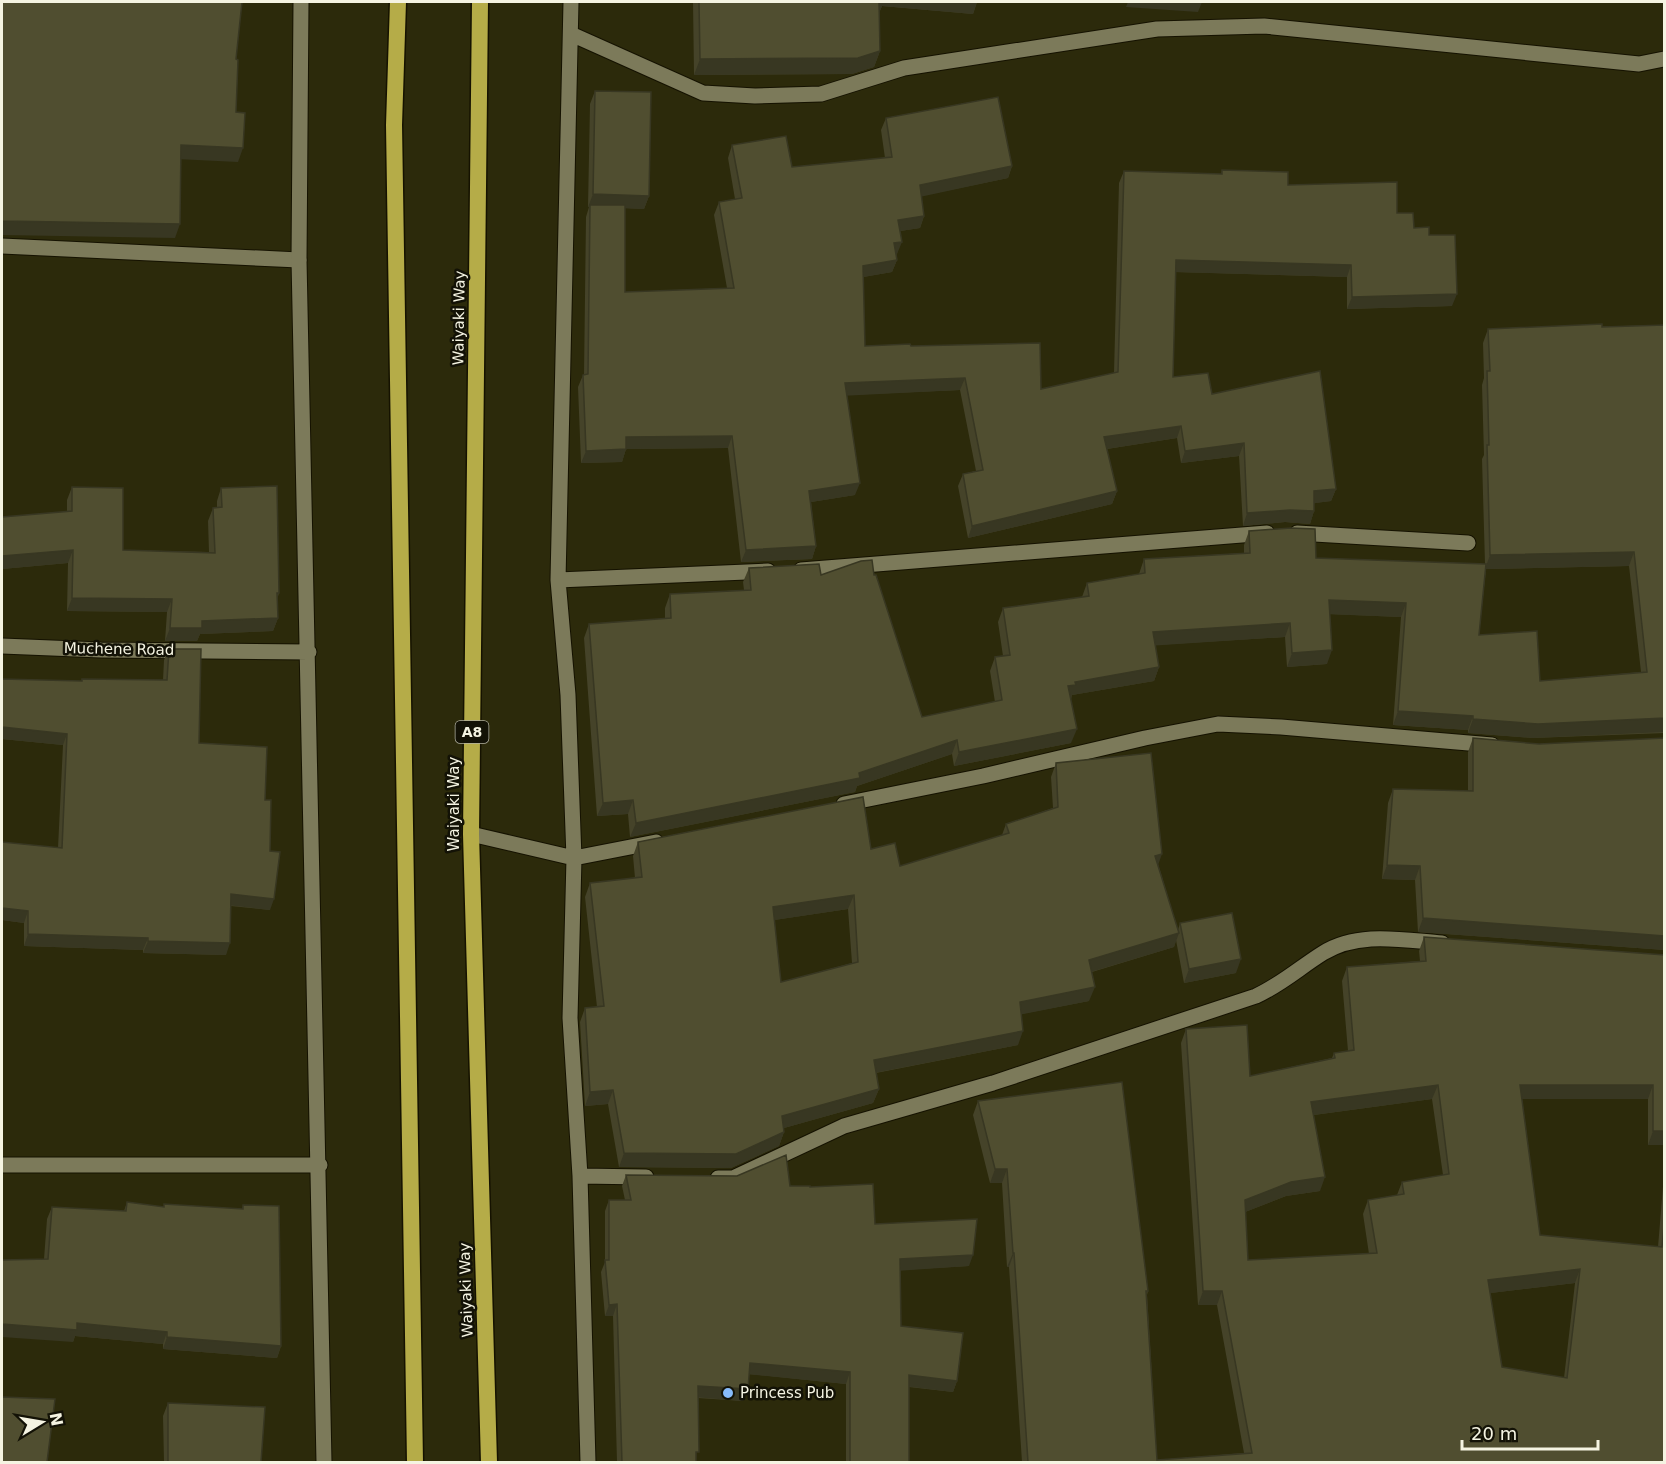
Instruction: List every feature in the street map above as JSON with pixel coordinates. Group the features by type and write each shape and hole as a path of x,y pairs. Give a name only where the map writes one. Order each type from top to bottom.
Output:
{"highway":[{"path":"398,2 394,125 415,1462"},
{"name":"Waiyaki Way","path":"480,2 471,834 489,1462"}],"street":[{"path":"301,2 299,260 320,1166 324,1462"},
{"path":"571,2 558,580 568,695 574,858 570,1018 580,1176 588,1462"},
{"path":"571,34 703,93 755,96 821,94 904,68 1157,29 1264,26 1639,64 1665,59"},
{"path":"2,246 299,260"},
{"path":"558,580 794,570 1287,532 1468,543"},
{"name":"Muchene Road","path":"2,646 101,650 309,652"},
{"path":"826,808 983,777 1145,738 1218,724 1510,746"},
{"path":"471,834 574,858 666,840"},
{"path":"698,1178 733,1178 844,1126 993,1083 1256,996 1278,985 1323,952 1344,943 1375,938 1459,944"},
{"path":"2,1165 320,1166"},
{"path":"580,1176 662,1177"}],"building":[{"path":"2,2 242,2 236,59 238,60 236,112 245,113 243,148 181,145 180,224 2,221"},
{"path":"699,2 879,2 880,51 858,58 700,59"},
{"path":"595,91 651,92 649,196 593,194"},
{"path":"998,97 1012,166 920,185 924,216 898,220 902,242 894,243 897,260 863,266 865,346 1040,343 1041,389 1118,372 1124,171 1222,174 1222,170 1288,172 1288,185 1397,182 1397,213 1413,213 1414,228 1429,227 1429,235 1455,235 1457,294 1352,297 1351,265 1176,260 1173,377 1208,373 1212,394 1320,371 1336,489 1314,491 1314,511 1247,513 1244,443 1185,451 1181,426 1104,437 1117,491 972,526 963,474 983,470 965,378 845,383 860,483 809,491 816,546 746,550 732,436 626,437 626,449 586,451 583,375 588,374 590,205 625,205 625,292 734,288 719,202 742,198 732,145 786,136 792,167 892,157 886,118"},
{"path":"1602,324 1602,327 1665,325 1665,718 1538,724 1473,719 1473,716 1398,711 1406,603 1329,600 1332,650 1292,653 1290,623 1153,632 1159,667 1075,682 1076,685 1068,686 1077,729 959,752 957,740 859,773 860,778 636,823 633,800 603,803 589,624 671,618 670,594 751,590 749,568 819,564 821,575 861,561 872,560 874,575 876,575 922,717 1002,700 995,657 1010,655 1003,608 1089,596 1087,583 1145,573 1144,559 1250,553 1249,531 1291,528 1315,529 1316,558 1486,564 1479,635 1537,631 1540,681 1647,672 1634,552 1490,555 1487,445 1489,445 1487,371 1490,371 1488,329"},
{"path":"277,486 278,618 202,621 202,628 170,628 172,599 72,598 73,550 2,556 2,517 72,511 72,487 123,488 123,550 215,553 213,508 222,507 221,488"},
{"path":"169,649 201,649 199,743 267,747 265,800 271,800 270,851 280,852 274,899 231,894 230,943 28,934 28,911 2,908 2,842 62,848 67,734 2,727 2,679 167,680"},
{"path":"1473,738 1539,744 1665,738 1665,936 1423,918 1420,866 1387,865 1393,789 1473,791"},
{"path":"1151,753 1162,854 1155,856 1179,933 1089,960 1095,987 1020,1002 1023,1031 874,1060 879,1089 782,1116 784,1132 736,1154 624,1153 613,1090 590,1092 585,1008 604,1006 590,883 642,877 638,842 863,797 871,849 895,843 900,866 1009,833 1006,824 1058,807 1056,763","holes":["854,895 858,962 781,982 773,907"]},
{"path":"1232,913 1241,959 1189,969 1180,923"},
{"path":"1424,937 1665,955 1665,1131 1653,1131 1653,1085 1520,1085 1540,1235 1662,1247 1665,1216 1665,1462 1028,1462 1007,1169 995,1169 978,1101 1122,1082 1148,1291 1146,1291 1157,1460 1252,1453 1222,1291 1203,1291 1186,1029 1247,1025 1250,1076 1335,1058 1334,1053 1354,1050 1347,967 1426,961","holes":["1438,1085 1449,1174 1402,1182 1404,1194 1368,1200 1377,1253 1248,1260 1245,1200 1291,1182 1325,1177 1311,1102","1580,1269 1567,1378 1502,1367 1488,1280"]},
{"path":"786,1155 790,1186 873,1184 875,1224 977,1219 973,1255 900,1259 901,1326 963,1333 957,1381 909,1375 909,1462 850,1462 850,1372 750,1363 748,1389 698,1386 699,1452 696,1452 696,1462 622,1462 617,1304 609,1305 605,1260 609,1260 609,1200 631,1200 626,1175 737,1176"},
{"path":"127,1202 164,1207 164,1204 243,1209 243,1205 279,1206 281,1346 167,1337 167,1332 77,1323 77,1330 2,1324 2,1260 48,1259 52,1207 126,1211"},
{"path":"2,1397 55,1399 47,1462 2,1462"},
{"path":"168,1403 265,1407 261,1462 168,1462"}],"place":[{"name":"Princess Pub","path":"728,1393"}]}
